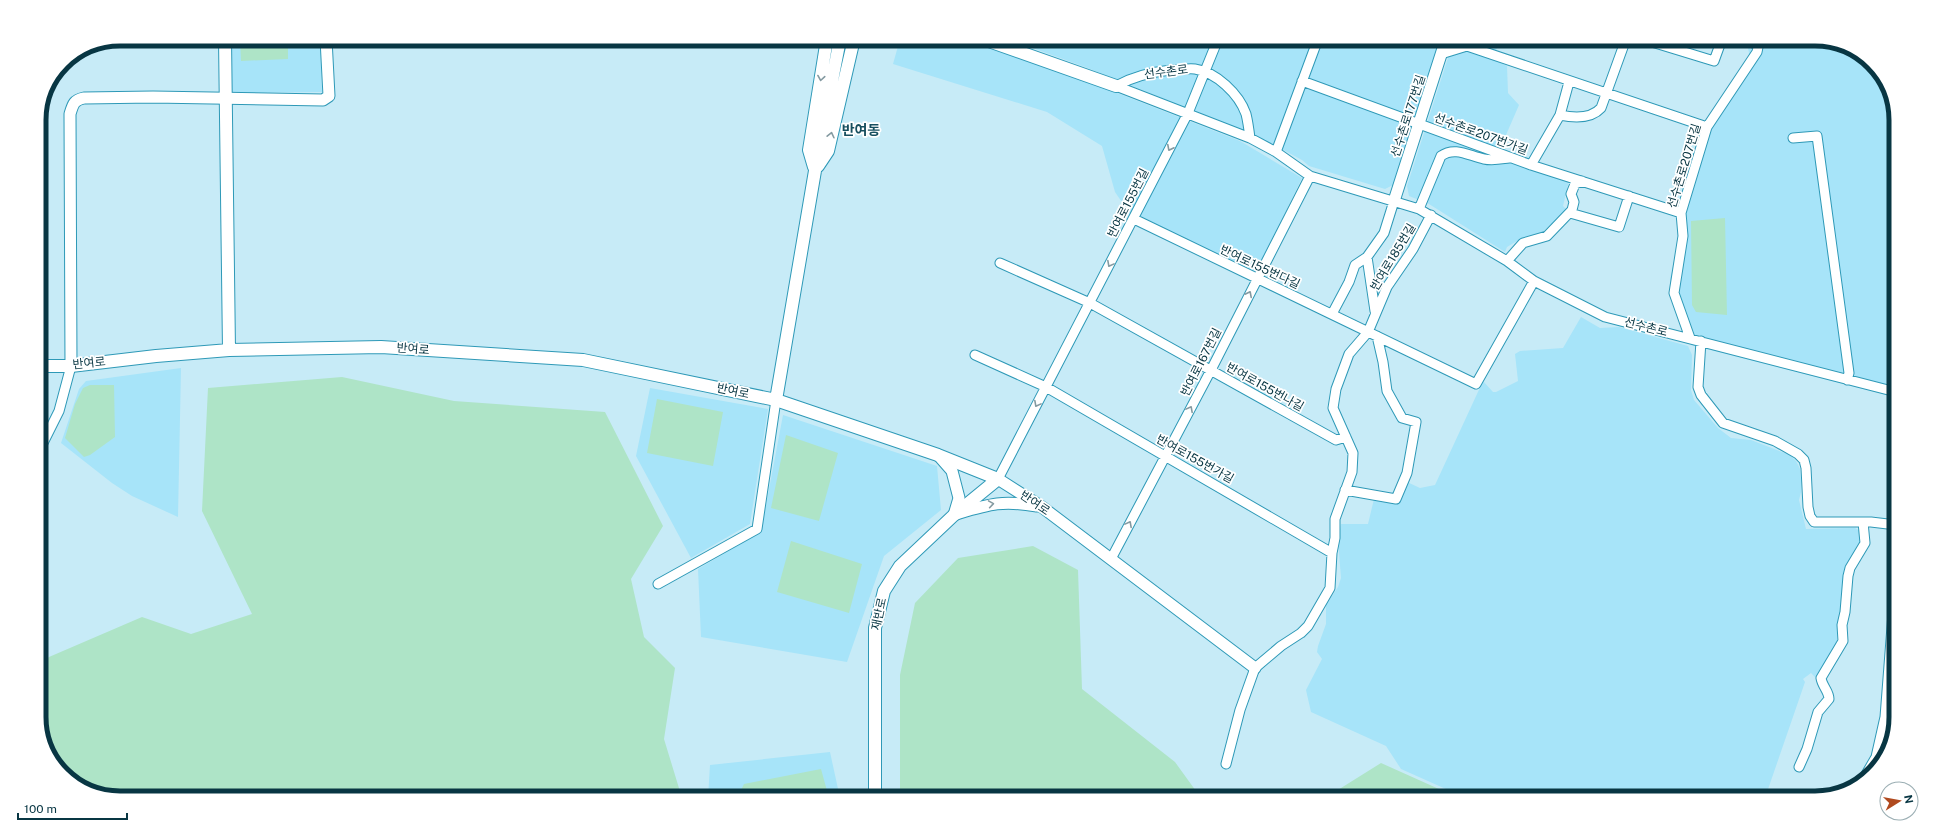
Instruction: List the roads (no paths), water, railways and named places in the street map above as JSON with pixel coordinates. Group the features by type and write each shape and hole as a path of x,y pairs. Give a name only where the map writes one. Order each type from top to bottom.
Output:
{"main road":[{"path":"225,46 229,350"},
{"path":"816,164 809,150 826,46"},
{"path":"776,400 816,164 839,46"},
{"path":"816,164 828,151 852,46"},
{"name":"선수촌로","path":"1003,46 1116,86"},
{"name":"반여로","path":"46,366 71,366 156,356 229,350 382,347 584,360 776,400 938,455 998,479"},
{"name":"재반로","path":"875,791 875,628 884,591 900,566 954,515 998,479"}],"street":[{"path":"46,437 59,411 71,366 70,114 73,104 77,99 84,98 323,100 329,96 326,46"},
{"name":"반여로155번길","path":"998,479 1188,114 1215,46"},
{"path":"1276,152 1315,46"},
{"name":"선수촌로177번길","path":"1394,201 1444,46"},
{"path":"1441,54 1467,46 1569,82 1707,127"},
{"path":"1560,115 1590,117 1596,114 1601,108 1623,46"},
{"path":"1665,46 1714,61 1719,46"},
{"name":"선수촌로207번길","path":"1690,338 1674,293 1683,236 1681,212 1707,127 1757,52 1757,46"},
{"name":"선수촌로","path":"1116,86 1132,77 1155,72 1194,68 1206,71 1217,78 1240,102 1246,115 1250,138"},
{"name":"선수촌로207번가길","path":"1302,81 1531,165 1681,212"},
{"path":"1531,165 1560,115 1569,82"},
{"name":"선수촌로","path":"1116,86 1250,138 1276,152 1310,176 1394,201 1432,215 1507,261 1534,281 1605,317 1889,390"},
{"path":"1793,138 1817,136 1849,373 1847,380"},
{"path":"1419,209 1441,156 1448,151 1455,151 1484,159 1496,160 1511,158"},
{"name":"반여로167번길","path":"1111,559 1211,370 1310,176"},
{"path":"1507,261 1523,243 1547,236 1570,213 1574,202 1571,194 1575,184 1582,181"},
{"path":"1570,213 1619,227 1629,196"},
{"path":"1332,314 1349,282 1355,265 1367,257 1384,233 1394,201"},
{"name":"반여로185번길","path":"1255,668 1308,626 1330,588 1332,578 1332,553 1335,538 1335,519 1352,472 1353,453 1333,408 1336,389 1349,354 1368,332 1375,311 1387,287 1413,249 1432,215"},
{"name":"반여로155번다길","path":"1134,219 1476,384 1534,281"},
{"name":"반여로185번길","path":"1367,257 1375,311"},
{"path":"1000,263 1090,303"},
{"name":"반여로155번나길","path":"1090,303 1336,440 1346,437"},
{"path":"1345,490 1396,500 1407,473 1416,422 1402,418 1387,391 1383,362 1377,336"},
{"path":"1701,341 1698,387 1701,395 1723,423 1775,441 1798,454 1805,464 1808,507 1810,516 1814,522 1863,522 1889,525"},
{"path":"975,356 1046,387"},
{"name":"반여로155번가길","path":"1046,387 1332,553"},
{"path":"658,584 757,528 776,400"},
{"path":"938,455 952,471 959,498 954,515"},
{"name":"반여로","path":"998,479 1042,507 1188,619 1255,668"},
{"path":"954,515 988,504 1012,502 1042,507"},
{"path":"1799,767 1807,749 1818,712 1829,699 1829,694 1825,690 1821,678 1843,641 1842,625 1845,612 1848,576 1850,568 1865,543 1863,522"},
{"path":"1872,764 1876,757 1885,717 1889,665"},
{"path":"1226,764 1240,710 1255,668"}],"district":[{"name":"반여동","path":"861,130"}]}
